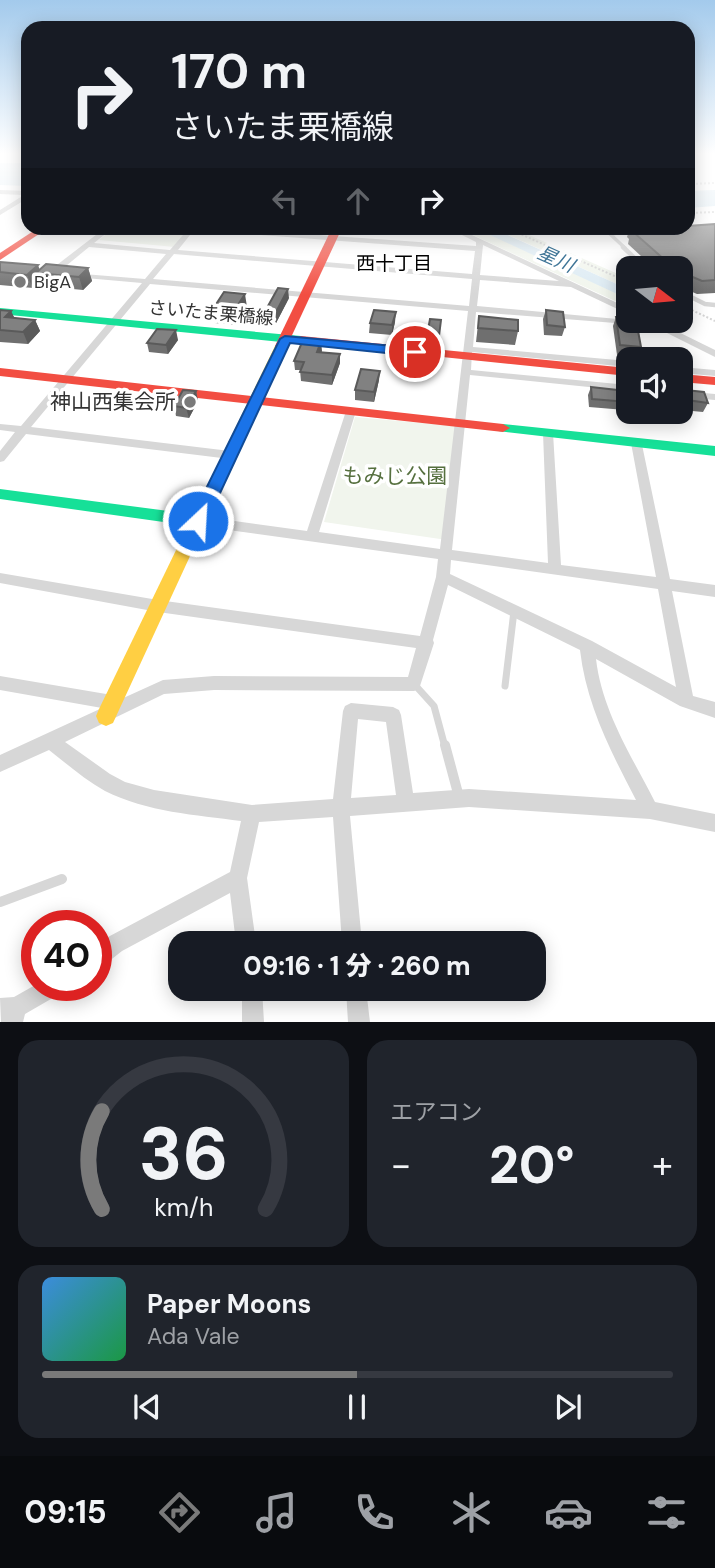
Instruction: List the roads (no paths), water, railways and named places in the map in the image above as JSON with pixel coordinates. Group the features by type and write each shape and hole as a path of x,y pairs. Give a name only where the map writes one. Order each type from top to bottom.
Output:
{"street":[{"path":"0,213 20,200"},
{"path":"0,257 33,235"},
{"path":"52,273 100,235"},
{"path":"0,458 187,235"},
{"path":"109,709 334,235"},
{"path":"359,235 480,245"},
{"path":"464,235 480,245 616,305"},
{"path":"88,244 573,285"},
{"path":"0,764 51,741 109,709 163,687 215,683 414,684 443,577 480,245"},
{"path":"39,272 473,310 616,320"},
{"name":"さいたま栗橋線","path":"0,311 110,326"},
{"name":"さいたま栗橋線","path":"0,318 284,342 616,378"},
{"path":"673,333 715,354"},
{"path":"467,360 616,364"},
{"path":"467,360 616,386"},
{"name":"さいたま栗橋線","path":"467,360 616,371"},
{"path":"693,371 715,373"},
{"path":"0,372 715,451"},
{"path":"693,384 714,394"},
{"path":"693,388 714,394"},
{"path":"693,394 714,394"},
{"path":"312,534 351,411"},
{"path":"0,427 230,455"},
{"path":"548,433 555,568"},
{"path":"637,443 686,701"},
{"path":"0,494 312,534 715,591"},
{"path":"443,577 587,646 686,701 715,710"},
{"path":"0,578 158,606 426,643"},
{"path":"587,646 589,670 605,718 650,810"},
{"path":"0,683 109,709"},
{"path":"351,931 341,809 351,711 393,715 406,803"},
{"path":"51,741 87,770 124,790 195,807 252,814 459,799 650,810 715,823"},
{"path":"245,931 238,878 252,814"},
{"path":"112,947 238,878"},
{"path":"9,1013 29,1001"},
{"path":"252,1001 253,1022"},
{"path":"357,1001 359,1022"}],"lane":[{"path":"611,235 633,256"},
{"path":"693,298 715,305"},
{"path":"505,686 514,611"},
{"path":"414,684 434,706 459,799"},
{"path":"0,902 62,879"}],"water":[{"path":"695,200 715,200 715,206 695,207"},
{"name":"星川","path":"490,235 508,235 616,284 616,293"}],"place":[{"name":"BigA","path":"20,282"},
{"name":"神山西集会所","path":"190,402"}],"district":[{"name":"西十丁目","path":"394,263"}],"park label":[{"name":"もみじ公園","path":"395,476"}]}
